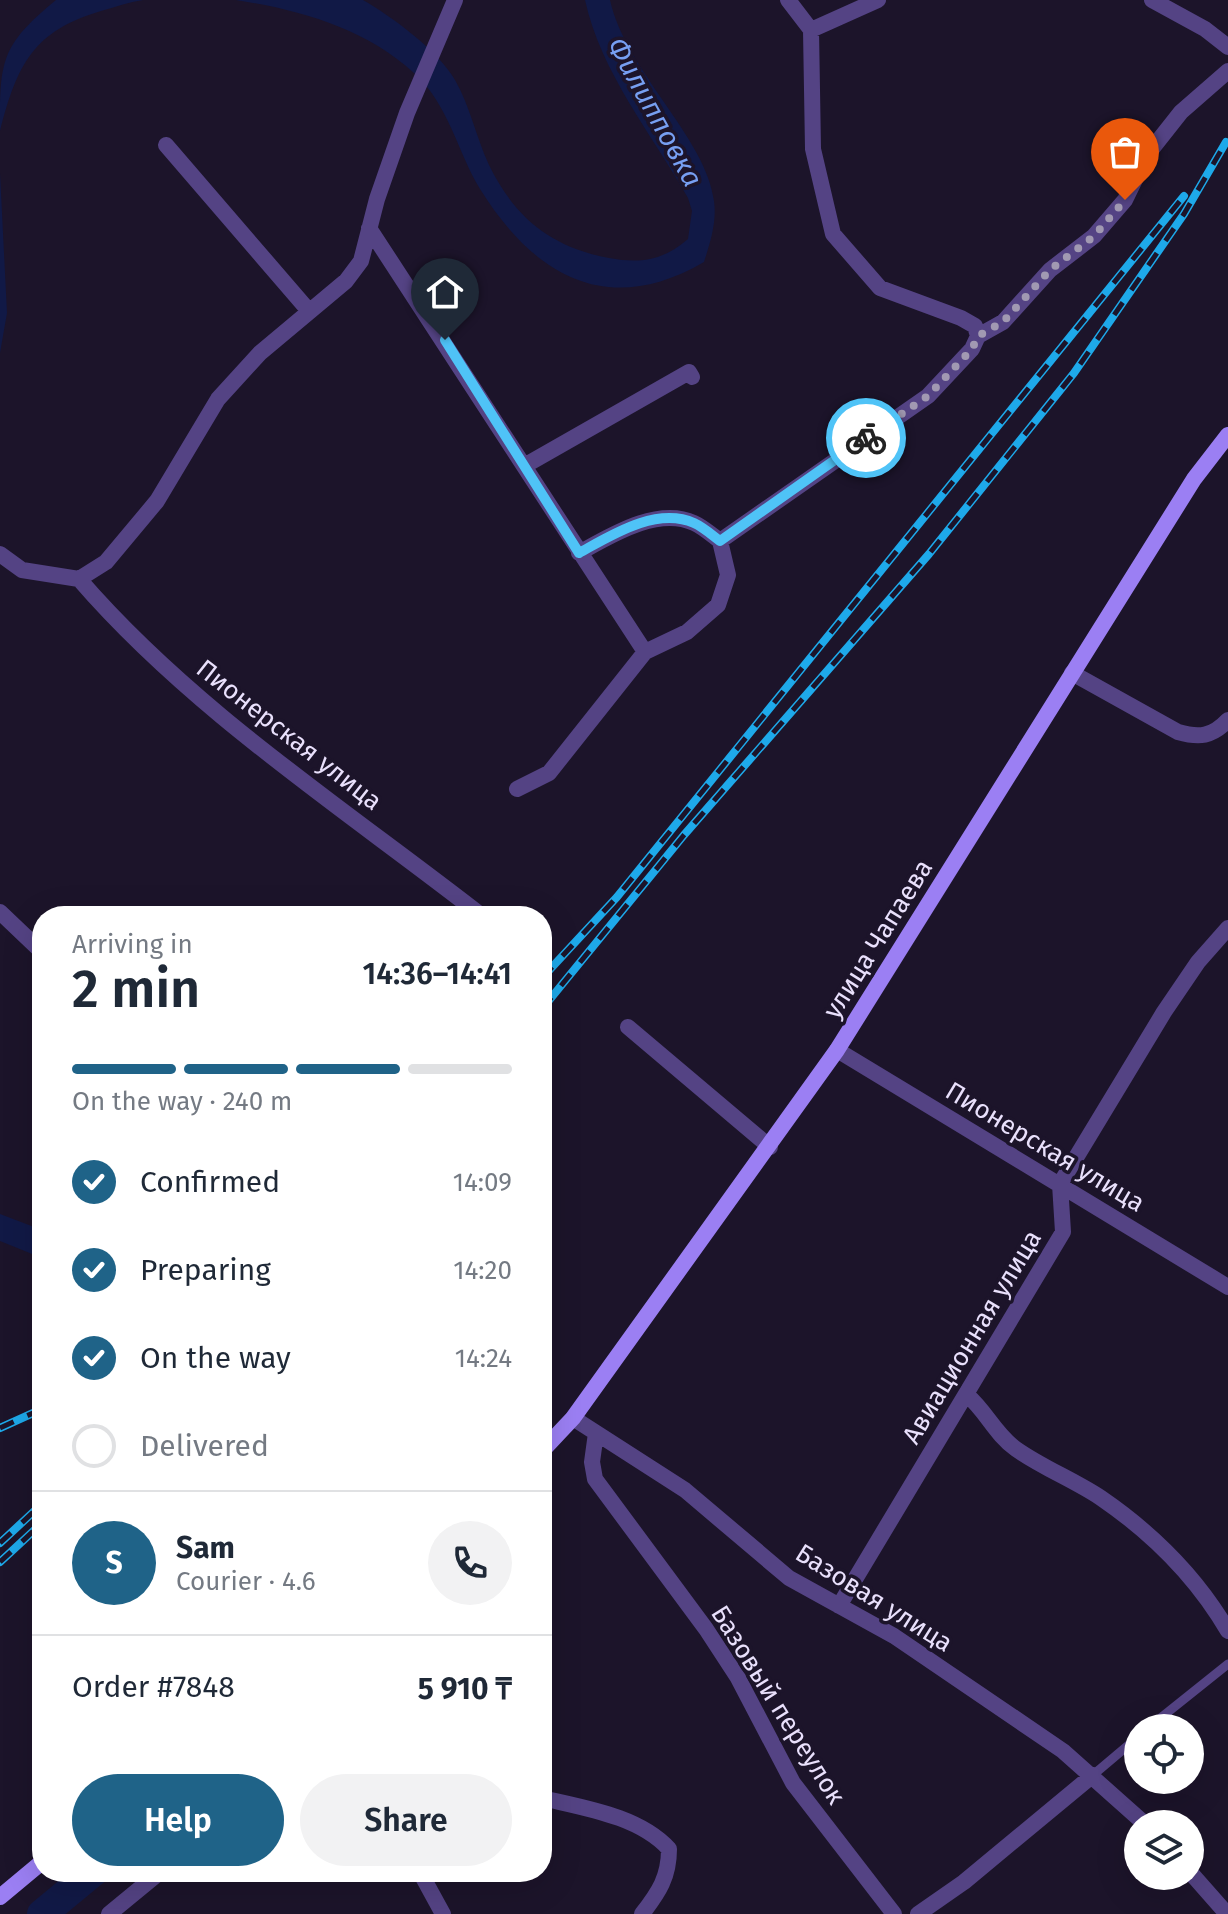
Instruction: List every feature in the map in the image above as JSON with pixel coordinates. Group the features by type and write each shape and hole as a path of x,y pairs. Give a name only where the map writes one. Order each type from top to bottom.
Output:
{"street":[{"path":"0,554 22,570 79,579 106,562 157,501 218,399 260,353 346,281 361,261 407,113 455,0"},
{"path":"788,0 811,30 813,149 833,234 880,288 961,318 975,326 978,336"},
{"path":"811,30 878,0"},
{"path":"1152,0 1205,29 1228,47"},
{"path":"720,541 928,396 972,349 978,336 1003,322 1050,270 1094,236 1125,200 1147,155 1181,112 1228,71"},
{"path":"166,145 309,311"},
{"path":"369,228 645,652"},
{"path":"524,466 689,372 692,377"},
{"name":"улица Чапаева","path":"552,1440 573,1418 837,1050 1194,479 1228,435"},
{"path":"517,789 549,773 645,652 687,632 718,605 728,575 720,541 692,522 664,518 623,529 579,553"},
{"name":"Пионерская улица","path":"79,579 126,633 195,692 294,774 469,906"},
{"path":"1072,673 1178,732 1195,737 1208,735 1228,720"},
{"path":"0,912 32,942"},
{"path":"1060,1184 1164,1012 1198,962 1228,928"},
{"path":"628,1027 770,1147"},
{"name":"Пионерская улица","path":"837,1050 1228,1287"},
{"name":"Авиационная улица","path":"839,1606 1063,1232 1060,1184"},
{"path":"967,1395 982,1408 998,1434 1016,1449 1101,1498 1144,1533 1189,1574 1228,1631"},
{"name":"Базовая улица","path":"573,1418 685,1490 789,1578 894,1636 1093,1775 1130,1810"},
{"name":"Базовый переулок","path":"596,1433 592,1462 595,1479 706,1629 738,1678 793,1783 894,1914"},
{"path":"918,1914 987,1864 1093,1775"},
{"path":"552,1801 635,1823 657,1836 669,1849 669,1868 662,1887 642,1914"},
{"path":"0,1897 32,1870"},
{"path":"109,1914 148,1882"},
{"path":"425,1882 443,1914"},
{"path":"1204,1888 1227,1914"}],"lane":[{"path":"1166,1714 1228,1664"},
{"path":"1093,1775 1124,1749"}],"water":[{"path":"56,0 143,0 78,19 44,40 21,69 0,131 1,87 7,56 24,30"},
{"name":"Филипповка","path":"236,0 363,0 375,7 414,35 438,57 455,80 489,165 499,184 523,215 552,238 588,253 631,261 652,259 670,252 688,239 692,211 688,198 603,53 585,0 610,0 632,53 682,128 708,177 715,217 704,262 669,279 636,287 605,287 577,280 550,266 501,220 480,189 436,99 414,73 375,44 331,23 284,9"},
{"path":"0,173 7,313 0,353"},
{"path":"0,1214 32,1226 32,1254 0,1241"}],"waterway":[{"path":"42,1914 81,1882"}],"railway":[{"path":"552,997 684,835 929,554 1074,373 1184,214 1226,142"},
{"path":"552,967 617,897 1184,196"},
{"path":"0,1428 32,1414"},
{"path":"0,1543 32,1513"},
{"path":"0,1562 32,1532"}],"way so far":[{"path":"866,438 928,396 958,366 978,336 1003,322 1050,270 1094,236 1125,200"}],"route":[{"path":"445,340 579,553 623,529 664,518 692,522 720,541 866,438"}]}
